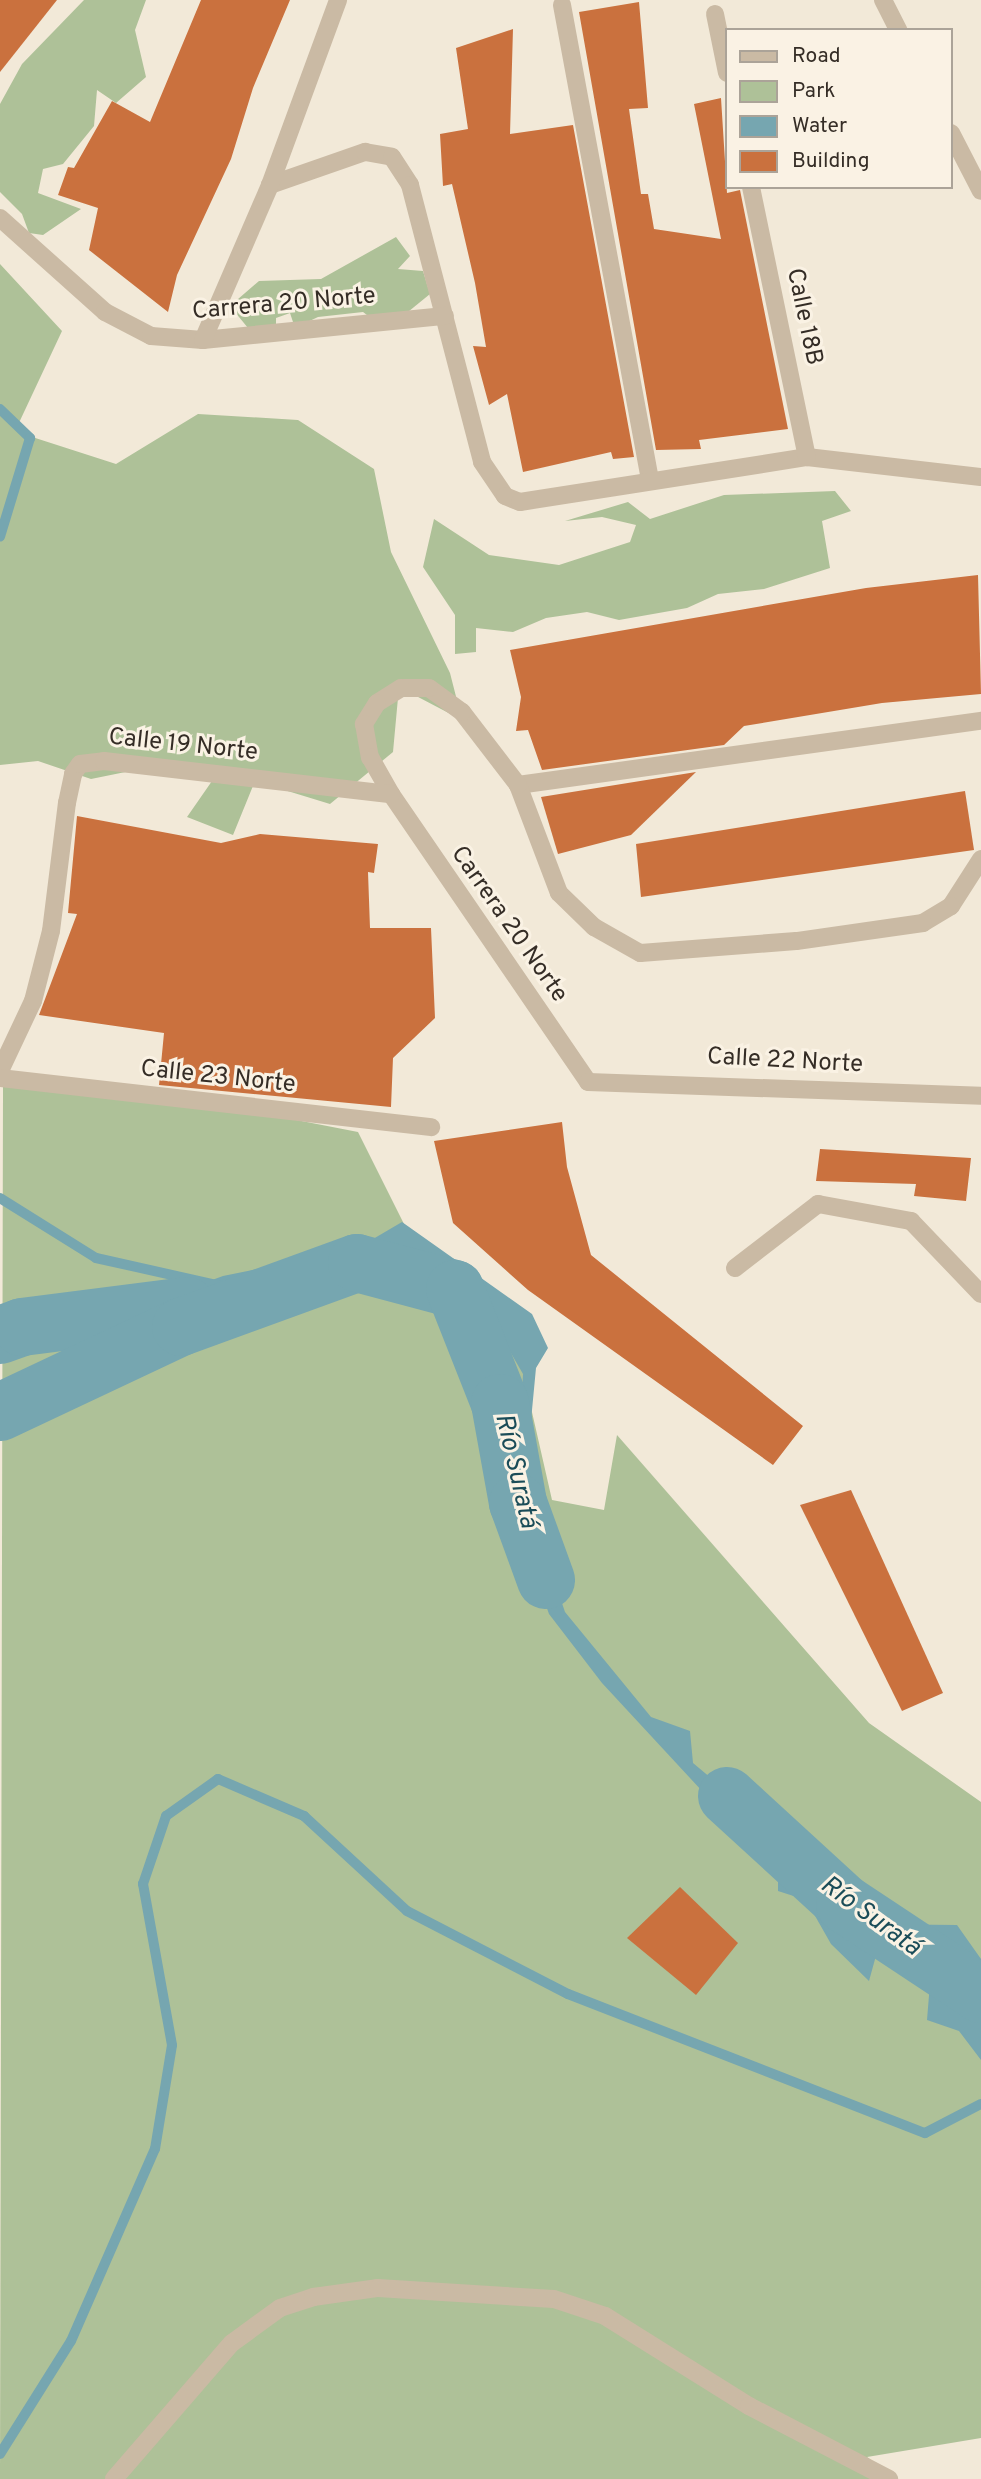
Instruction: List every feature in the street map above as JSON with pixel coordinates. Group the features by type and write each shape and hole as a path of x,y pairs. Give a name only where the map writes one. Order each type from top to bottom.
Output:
{"street":[{"path":"203,340 270,185 338,0"},
{"path":"883,0 897,28"},
{"path":"562,5 650,479"},
{"path":"715,13 726,68"},
{"path":"953,137 981,191"},
{"path":"270,185 365,152 392,157 411,184 482,462 505,496 520,502 650,479 807,457 981,477"},
{"name":"Calle 18B","path":"751,189 807,457"},
{"name":"Carrera 20 Norte","path":"0,218 105,312 151,336 203,340 445,316"},
{"name":"Carrera 20 Norte","path":"588,1082 391,794 370,757 364,724 377,703 401,688 429,688 462,712 517,785 559,893 594,927 640,953 796,941 923,923 951,906 981,859"},
{"path":"517,785 981,721"},
{"name":"Calle 19 Norte","path":"0,1071 33,1001 51,931 71,783 80,764 104,761 391,794"},
{"name":"Calle 23 Norte","path":"0,1078 431,1127"},
{"name":"Calle 22 Norte","path":"588,1082 981,1096"},
{"path":"735,1268 818,1204 911,1222 981,1294"},
{"path":"114,2479 242,2336 280,2308 302,2301 378,2288 554,2299 605,2316 749,2406 889,2479"}],"green space":[{"path":"84,0 146,0 135,30 146,77 116,103 97,90 94,126 63,164 43,169 38,193 81,209 43,235 29,233 22,214 0,192 0,104 22,64"},
{"path":"396,237 410,256 398,269 423,271 430,294 403,316 375,321 363,312 318,317 295,328 290,313 276,318 276,330 248,328 230,306 259,281 321,279"},
{"path":"0,264 62,331 17,427 26,435 116,464 198,414 298,420 374,469 391,552 450,673 462,720 399,687 393,752 330,804 255,781 233,835 187,817 212,781 155,766 91,779 38,761 0,765"},
{"path":"835,491 851,511 822,521 830,568 764,589 718,594 687,608 619,620 587,612 546,618 513,632 476,628 476,652 455,654 455,615 423,567 434,519 489,555 559,565 630,542 636,525 602,517 565,521 628,502 650,519 724,495"},
{"path":"3,1087 138,1089 358,1132 404,1224 519,1355 552,1500 604,1510 617,1435 869,1723 981,1802 981,2438 867,2457 896,2479 0,2479"}],"water":[{"path":"402,1222 532,1314 548,1348 536,1368 528,1452 535,1523 565,1612 651,1717 690,1731 693,1763 785,1840 790,1874 819,1884 862,1924 957,1925 981,1959 981,2060 959,2031 927,2020 930,1983 877,1952 869,1981 831,1944 806,1900 778,1891 778,1873 602,1683 549,1614 522,1538 517,1489 523,1374 501,1336 433,1266 395,1258 244,1281 205,1299 201,1322 168,1345 129,1342 0,1406 0,1396 146,1322 163,1298 223,1276 356,1249"}],"building":[{"path":"0,0 57,0 0,72"},
{"path":"201,0 290,0 253,88 231,159 177,275 168,312 89,250 98,208 58,195 68,167 74,168 112,101 150,122"},
{"path":"639,2 648,108 629,109 641,194 648,194 654,229 721,239 694,104 721,98 726,189 727,193 740,190 788,429 699,440 701,449 656,450 579,12"},
{"path":"513,29 510,134 573,125 634,457 613,459 611,452 523,472 507,394 489,405 473,346 486,347 475,283 452,184 443,186 440,134 468,129 456,48"},
{"path":"978,575 981,694 882,703 744,726 724,745 542,770 528,730 516,731 521,697 510,650 866,588"},
{"path":"696,772 631,835 558,854 541,797"},
{"path":"965,791 974,850 641,897 636,844"},
{"path":"77,816 221,843 260,834 378,844 374,873 368,872 370,928 431,928 435,1018 393,1058 391,1107 159,1085 164,1033 39,1015 77,914 68,913"},
{"path":"562,1122 567,1167 591,1255 803,1426 773,1465 528,1290 453,1223 434,1141"},
{"path":"820,1149 971,1158 966,1201 914,1196 916,1184 816,1181"},
{"path":"851,1490 943,1693 902,1711 800,1505"},
{"path":"680,1887 738,1943 696,1995 627,1938"}],"waterway":[{"path":"0,409 30,438 0,537"},
{"path":"0,1198 96,1258 266,1296"},
{"name":"Río Suratá","path":"0,1412 181,1327 357,1263 455,1289 500,1403 518,1503 546,1580"},
{"path":"0,1335 22,1327 187,1306"},
{"path":"0,2454 71,2341 155,2149 172,2045 143,1884 166,1816 218,1779 304,1816 407,1911 568,1994 925,2133 981,2104"},
{"name":"Río Suratá","path":"727,1796 845,1904 981,1994"}]}
